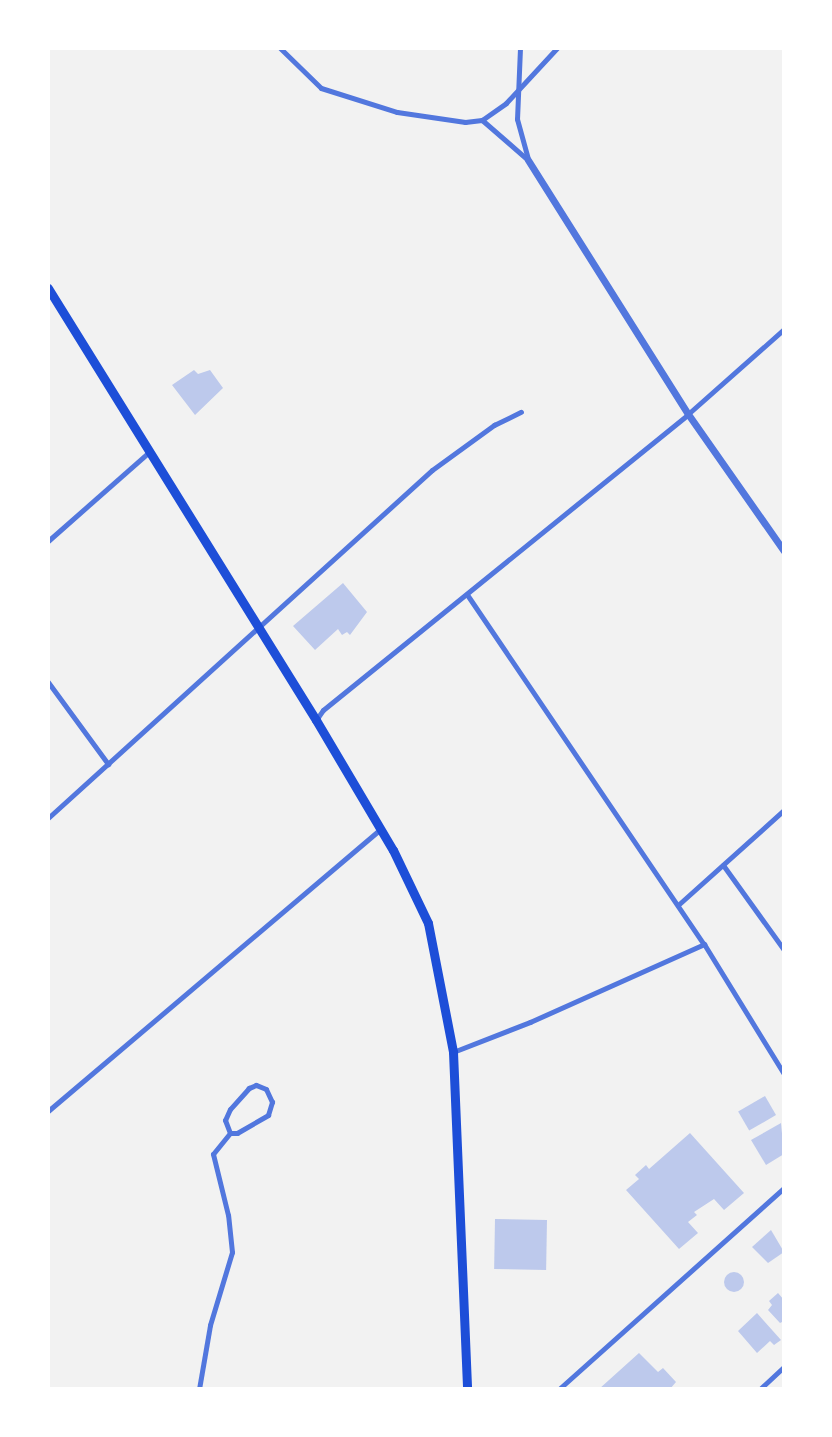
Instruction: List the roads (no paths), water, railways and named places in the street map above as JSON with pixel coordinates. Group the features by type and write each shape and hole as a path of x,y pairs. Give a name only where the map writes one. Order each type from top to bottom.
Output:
{"highway":[{"path":"48,288 316,720 380,829 428,923 453,1052 467,1389"}],"street":[{"path":"280,48 313,82 340,95 397,112 465,122 482,120 520,89 557,48"},
{"path":"520,48 517,119 528,160"},
{"path":"482,120 528,160 688,414 784,551"},
{"path":"316,720 688,414 784,329"},
{"path":"48,818 432,470 494,425 521,412"},
{"path":"48,541 150,451"},
{"path":"468,596 678,904 784,1074"},
{"path":"48,682 108,764"},
{"path":"678,904 784,810"},
{"path":"48,1111 380,829"},
{"path":"723,865 784,950"},
{"path":"453,1052 530,1022 704,944"},
{"path":"255,1085 266,1089 272,1101 268,1115 237,1133 230,1132 225,1120 235,1104 249,1088 255,1085"},
{"path":"199,1389 210,1325 232,1252 228,1215 213,1154 230,1132"},
{"path":"559,1389 784,1188"},
{"path":"760,1389 784,1367"}]}
